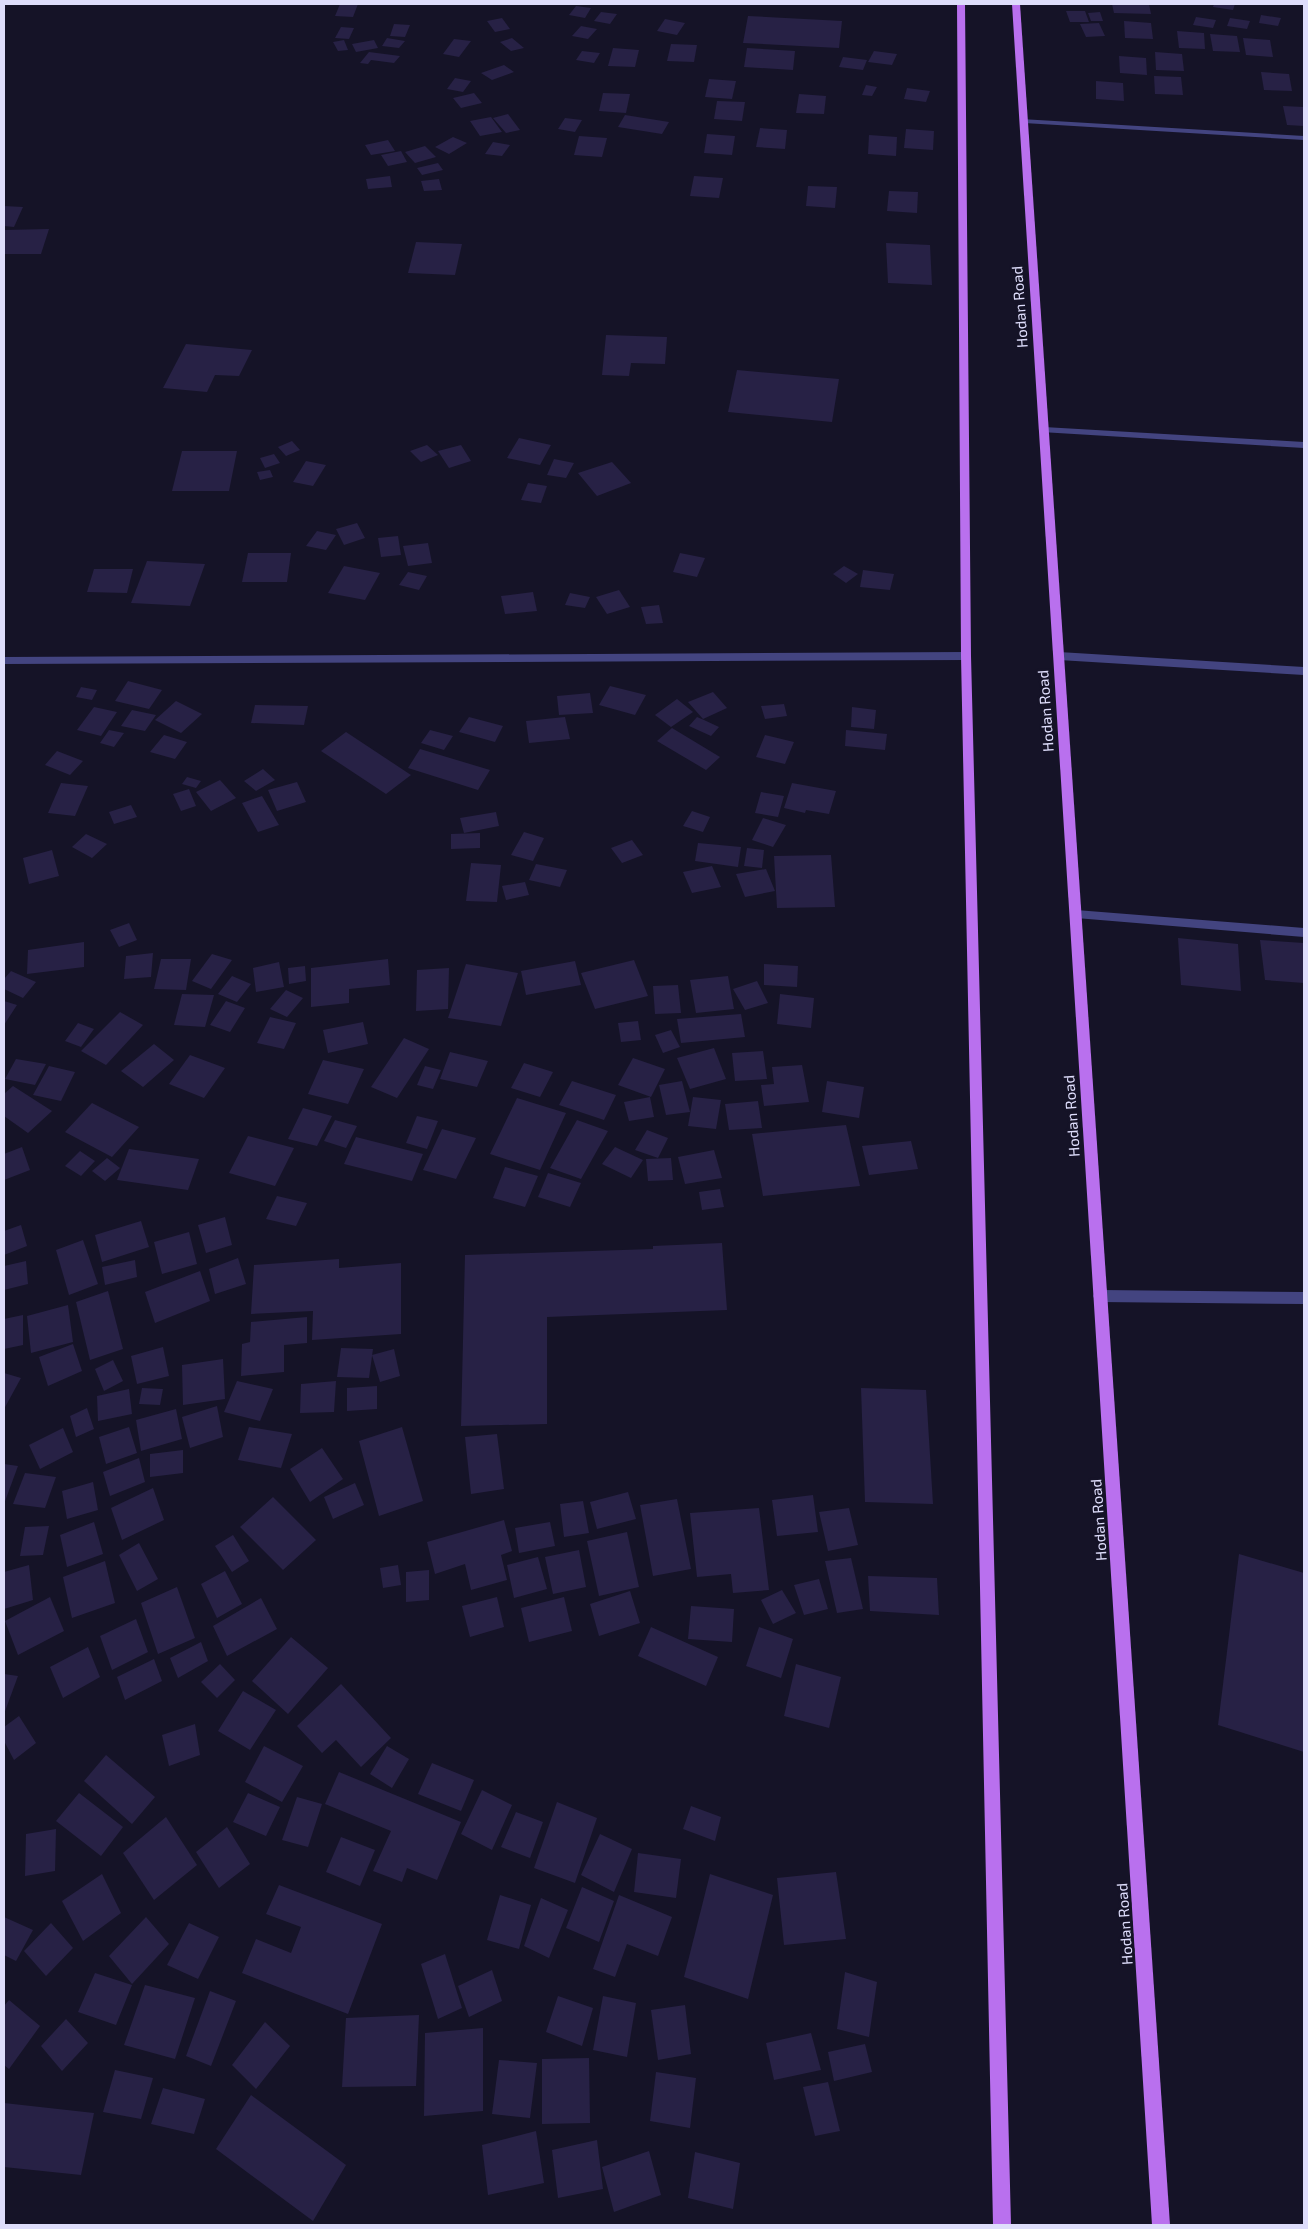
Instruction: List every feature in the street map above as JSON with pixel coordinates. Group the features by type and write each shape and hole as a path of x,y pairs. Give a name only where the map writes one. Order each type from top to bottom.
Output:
{"main road":[{"path":"961,4 966,656 1002,2225"},
{"name":"Hodan Road","path":"1016,4 1162,2225"}],"street":[{"path":"1024,121 1304,138"},
{"path":"1044,430 1304,445"},
{"path":"4,661 966,656"},
{"path":"1059,656 1304,671"},
{"path":"1076,914 1304,933"},
{"path":"1100,1296 1304,1298"}],"building":[{"path":"340,4 358,4 353,17 335,16"},
{"path":"1112,4 1149,4 1151,14 1114,13"},
{"path":"1214,4 1235,4 1233,10 1213,7"},
{"path":"576,6 591,8 585,18 569,15"},
{"path":"1066,11 1085,11 1089,22 1070,22"},
{"path":"601,12 617,14 610,24 594,21"},
{"path":"1100,12 1103,21 1091,21 1088,13"},
{"path":"1261,15 1281,18 1278,26 1259,23"},
{"path":"748,16 842,21 839,48 743,43"},
{"path":"1196,17 1216,20 1213,28 1193,25"},
{"path":"502,18 510,29 495,32 487,21"},
{"path":"1230,18 1250,21 1247,29 1227,26"},
{"path":"665,19 685,23 677,35 657,31"},
{"path":"1124,21 1151,23 1153,39 1125,38"},
{"path":"1099,23 1105,36 1086,37 1080,24"},
{"path":"394,24 410,25 405,37 390,36"},
{"path":"581,26 597,29 588,39 572,36"},
{"path":"341,27 354,28 349,39 335,38"},
{"path":"1177,31 1204,33 1205,49 1179,48"},
{"path":"1210,34 1237,36 1240,52 1213,51"},
{"path":"387,38 405,41 399,48 382,46"},
{"path":"512,38 524,48 511,51 500,42"},
{"path":"1243,38 1270,40 1273,57 1246,55"},
{"path":"454,39 471,41 459,57 443,54"},
{"path":"344,40 348,50 338,51 333,42"},
{"path":"374,40 378,48 356,52 352,44"},
{"path":"671,44 697,45 694,62 667,61"},
{"path":"613,48 639,50 635,67 608,66"},
{"path":"747,48 795,51 793,70 744,67"},
{"path":"582,51 600,53 594,63 576,60"},
{"path":"874,51 897,54 892,65 868,62"},
{"path":"369,52 400,56 394,63 371,60 368,64 360,63"},
{"path":"1155,52 1182,54 1184,71 1156,70"},
{"path":"1119,56 1146,58 1147,75 1120,73"},
{"path":"843,57 867,60 863,70 839,67"},
{"path":"504,65 514,72 492,80 481,73"},
{"path":"1261,72 1289,74 1292,91 1264,90"},
{"path":"1154,76 1181,77 1183,95 1155,94"},
{"path":"455,78 471,81 463,92 447,89"},
{"path":"709,79 736,81 732,99 705,97"},
{"path":"1096,81 1123,83 1124,101 1096,99"},
{"path":"866,85 877,87 872,96 862,95"},
{"path":"907,88 930,91 926,102 904,99"},
{"path":"474,93 482,103 461,108 453,98"},
{"path":"603,93 630,94 626,113 599,111"},
{"path":"799,94 826,96 824,114 796,113"},
{"path":"717,101 745,102 742,121 714,119"},
{"path":"1283,106 1304,107 1304,126 1287,125"},
{"path":"508,114 520,130 506,133 493,118"},
{"path":"625,115 669,122 662,134 618,127"},
{"path":"491,117 502,132 480,136 470,121"},
{"path":"565,118 582,120 575,132 558,129"},
{"path":"760,128 787,130 785,149 756,147"},
{"path":"906,129 934,131 933,150 904,148"},
{"path":"707,134 735,136 732,155 704,153"},
{"path":"869,135 897,137 896,156 868,154"},
{"path":"579,136 607,138 602,157 574,155"},
{"path":"453,137 467,143 449,154 435,147"},
{"path":"388,140 395,151 371,155 365,145"},
{"path":"493,142 510,145 502,156 485,154"},
{"path":"425,146 436,157 415,163 405,152"},
{"path":"401,151 407,162 388,166 381,155"},
{"path":"438,163 443,170 422,175 417,168"},
{"path":"390,176 392,187 368,189 366,179"},
{"path":"694,176 723,178 719,198 690,196"},
{"path":"439,179 442,190 424,191 421,181"},
{"path":"808,186 837,187 835,208 806,206"},
{"path":"889,191 918,192 917,213 887,211"},
{"path":"4,206 23,207 14,227 4,226"},
{"path":"49,229 41,254 4,254 4,230"},
{"path":"416,242 462,244 455,275 408,273"},
{"path":"886,243 930,245 932,285 888,283"},
{"path":"606,335 667,337 665,364 631,363 629,376 602,375"},
{"path":"186,344 252,350 239,376 215,375 207,392 163,388"},
{"path":"737,370 839,379 832,422 728,412"},
{"path":"519,438 551,445 540,465 507,458"},
{"path":"292,441 300,450 286,456 278,447"},
{"path":"427,445 438,455 421,462 410,451"},
{"path":"461,445 471,461 449,468 438,451"},
{"path":"182,451 237,451 229,491 172,491"},
{"path":"274,454 280,463 265,468 260,458"},
{"path":"554,459 574,463 566,478 547,475"},
{"path":"306,461 326,465 313,486 293,482"},
{"path":"612,462 631,483 597,496 578,473"},
{"path":"270,470 273,477 260,480 257,472"},
{"path":"528,483 547,486 541,503 521,500"},
{"path":"357,523 365,538 344,545 336,529"},
{"path":"317,531 336,535 326,550 306,546"},
{"path":"398,536 401,555 381,557 378,538"},
{"path":"428,543 432,563 408,566 403,546"},
{"path":"248,553 291,553 287,582 242,582"},
{"path":"680,553 705,558 697,577 673,572"},
{"path":"147,561 205,564 190,606 131,603"},
{"path":"344,566 380,573 365,600 328,593"},
{"path":"844,566 858,574 846,583 833,574"},
{"path":"94,569 133,569 127,593 87,592"},
{"path":"863,570 894,574 890,590 860,587"},
{"path":"408,572 427,576 419,590 399,585"},
{"path":"619,590 630,607 607,614 596,597"},
{"path":"533,592 537,611 505,614 501,596"},
{"path":"570,593 590,597 585,608 565,605"},
{"path":"659,605 663,623 646,624 641,607"},
{"path":"128,681 162,690 149,709 115,701"},
{"path":"610,686 646,695 635,715 599,705"},
{"path":"81,687 97,690 92,700 76,697"},
{"path":"713,692 727,708 703,719 688,702"},
{"path":"590,693 593,713 559,715 557,696"},
{"path":"677,699 693,712 671,727 655,715"},
{"path":"176,701 202,714 181,733 155,720"},
{"path":"784,704 787,716 765,719 761,706"},
{"path":"255,705 308,706 304,725 251,723"},
{"path":"94,707 117,712 101,736 77,730"},
{"path":"852,707 876,710 874,729 851,727"},
{"path":"132,710 156,715 145,731 121,726"},
{"path":"469,717 503,726 495,742 459,732"},
{"path":"565,717 570,739 529,743 526,721"},
{"path":"697,717 719,727 711,736 689,726"},
{"path":"672,728 720,757 706,770 657,741"},
{"path":"109,730 124,733 114,747 100,743"},
{"path":"430,730 453,736 444,750 421,743"},
{"path":"846,730 887,734 885,750 845,746"},
{"path":"346,732 411,775 386,794 321,751"},
{"path":"164,735 187,742 175,759 150,752"},
{"path":"765,735 794,742 785,764 756,757"},
{"path":"420,749 490,770 478,790 408,768"},
{"path":"57,751 83,761 70,775 45,765"},
{"path":"263,769 275,780 256,791 244,781"},
{"path":"187,777 201,781 196,788 182,784"},
{"path":"220,780 236,798 211,811 196,792"},
{"path":"297,782 306,802 277,811 268,790"},
{"path":"61,783 88,786 75,816 48,813"},
{"path":"792,783 836,791 829,814 806,810 805,813 784,808"},
{"path":"189,789 196,806 181,811 173,794"},
{"path":"761,792 784,796 778,817 755,813"},
{"path":"262,796 279,825 258,832 242,803"},
{"path":"131,805 137,817 114,824 109,812"},
{"path":"692,811 710,817 703,832 683,826"},
{"path":"496,812 499,826 464,833 460,818"},
{"path":"763,818 786,825 773,847 752,840"},
{"path":"524,832 544,838 533,861 511,855"},
{"path":"480,833 480,848 451,849 451,834"},
{"path":"86,834 107,844 92,858 72,847"},
{"path":"632,840 643,855 622,863 611,848"},
{"path":"698,843 741,847 738,867 695,861"},
{"path":"747,848 764,850 762,868 744,866"},
{"path":"52,850 59,876 29,884 23,858"},
{"path":"831,855 835,907 777,908 774,856"},
{"path":"471,863 501,865 497,902 466,901"},
{"path":"536,864 567,870 560,887 529,880"},
{"path":"712,866 721,887 692,893 683,872"},
{"path":"766,869 775,891 745,897 736,874"},
{"path":"525,882 529,895 506,900 502,886"},
{"path":"129,923 137,940 119,947 110,930"},
{"path":"1178,938 1238,944 1241,991 1181,985"},
{"path":"1260,940 1304,943 1304,983 1265,980"},
{"path":"84,942 84,967 27,974 28,950"},
{"path":"153,953 151,977 124,979 126,956"},
{"path":"212,954 232,960 211,989 192,981"},
{"path":"161,959 191,959 186,990 154,989"},
{"path":"388,959 390,985 349,989 349,1003 311,1007 311,968"},
{"path":"634,960 648,996 595,1009 581,973"},
{"path":"575,961 581,985 526,995 521,971"},
{"path":"279,962 284,987 256,992 253,968"},
{"path":"466,964 518,973 501,1026 448,1018"},
{"path":"764,964 798,966 797,987 764,985"},
{"path":"305,966 306,981 289,984 288,968"},
{"path":"449,968 448,1009 416,1011 417,970"},
{"path":"11,971 36,982 23,998 4,989 4,979"},
{"path":"232,976 251,984 237,1002 218,994"},
{"path":"728,976 734,1009 696,1013 690,980"},
{"path":"757,981 768,1003 745,1010 733,989"},
{"path":"678,985 681,1013 655,1014 653,986"},
{"path":"286,990 303,998 287,1017 270,1009"},
{"path":"182,994 214,995 205,1027 174,1025"},
{"path":"780,994 814,998 811,1028 777,1024"},
{"path":"4,1001 17,1005 4,1025"},
{"path":"226,1001 245,1008 230,1032 210,1025"},
{"path":"120,1012 143,1025 106,1065 81,1051"},
{"path":"741,1014 745,1037 681,1043 677,1019"},
{"path":"270,1017 296,1023 284,1049 257,1043"},
{"path":"638,1021 641,1040 621,1042 618,1023"},
{"path":"363,1022 368,1044 328,1053 323,1030"},
{"path":"78,1023 94,1029 81,1047 65,1041"},
{"path":"671,1030 680,1047 663,1053 655,1035"},
{"path":"404,1038 429,1049 397,1098 371,1087"},
{"path":"154,1044 174,1060 143,1087 121,1071"},
{"path":"714,1048 726,1079 690,1089 677,1058"},
{"path":"763,1051 767,1079 735,1081 732,1053"},
{"path":"450,1052 488,1061 477,1087 440,1079"},
{"path":"190,1055 225,1068 204,1098 169,1084"},
{"path":"633,1058 665,1069 651,1097 618,1085"},
{"path":"16,1059 46,1064 35,1085 5,1079"},
{"path":"323,1060 364,1069 348,1104 308,1094"},
{"path":"524,1063 553,1072 540,1097 511,1088"},
{"path":"802,1065 809,1102 764,1106 761,1085 774,1084 772,1067"},
{"path":"49,1066 75,1072 61,1101 33,1095"},
{"path":"425,1066 441,1070 433,1089 417,1085"},
{"path":"572,1081 616,1095 604,1120 559,1105"},
{"path":"682,1081 690,1112 666,1115 659,1085"},
{"path":"827,1081 864,1087 859,1118 822,1112"},
{"path":"13,1086 52,1111 28,1133 4,1116 4,1094"},
{"path":"650,1097 654,1117 629,1121 624,1102"},
{"path":"693,1097 721,1100 716,1129 688,1126"},
{"path":"517,1098 566,1113 540,1170 490,1154"},
{"path":"758,1101 762,1128 729,1130 725,1104"},
{"path":"92,1103 139,1127 112,1157 65,1132"},
{"path":"303,1108 332,1116 317,1146 288,1139"},
{"path":"417,1116 438,1121 427,1149 406,1143"},
{"path":"335,1120 357,1126 346,1148 324,1141"},
{"path":"577,1120 608,1131 581,1179 550,1168"},
{"path":"846,1125 860,1186 763,1196 752,1134"},
{"path":"442,1129 476,1138 456,1179 423,1170"},
{"path":"647,1130 668,1138 658,1158 635,1150"},
{"path":"248,1136 294,1148 275,1186 229,1173"},
{"path":"356,1137 423,1154 412,1181 344,1164"},
{"path":"911,1141 918,1169 869,1175 862,1146"},
{"path":"22,1147 30,1170 4,1180 4,1154"},
{"path":"615,1147 643,1160 631,1178 602,1164"},
{"path":"129,1149 199,1159 188,1190 117,1180"},
{"path":"714,1150 722,1178 685,1184 678,1157"},
{"path":"80,1151 95,1161 81,1176 65,1166"},
{"path":"107,1158 120,1168 105,1181 92,1171"},
{"path":"671,1158 673,1180 648,1181 646,1159"},
{"path":"505,1167 538,1176 525,1207 493,1198"},
{"path":"548,1173 581,1183 570,1207 538,1197"},
{"path":"720,1189 724,1207 702,1210 699,1192"},
{"path":"277,1196 307,1203 296,1226 266,1219"},
{"path":"225,1217 232,1245 206,1253 198,1225"},
{"path":"141,1221 149,1247 102,1262 95,1235"},
{"path":"21,1225 27,1246 4,1255 4,1231"},
{"path":"189,1232 197,1264 162,1274 154,1242"},
{"path":"83,1240 98,1284 69,1295 56,1250"},
{"path":"722,1243 727,1310 547,1317 547,1424 461,1426 465,1255 653,1249 653,1246"},
{"path":"238,1258 246,1284 215,1294 209,1269"},
{"path":"339,1259 339,1268 401,1263 401,1334 312,1340 313,1311 251,1314 254,1265"},
{"path":"135,1260 137,1277 105,1285 102,1267"},
{"path":"26,1261 28,1284 4,1290 4,1266"},
{"path":"200,1271 210,1301 155,1323 145,1292"},
{"path":"108,1291 123,1349 90,1360 76,1302"},
{"path":"68,1305 73,1342 31,1353 27,1316"},
{"path":"23,1315 23,1345 4,1349 4,1319"},
{"path":"307,1317 307,1343 284,1345 284,1372 241,1376 242,1344 250,1342 251,1322"},
{"path":"73,1344 82,1371 48,1386 39,1357"},
{"path":"163,1347 169,1376 137,1384 131,1356"},
{"path":"341,1348 373,1349 369,1378 337,1377"},
{"path":"394,1349 400,1376 380,1382 372,1355"},
{"path":"223,1359 225,1399 183,1405 182,1365"},
{"path":"113,1360 123,1381 104,1391 95,1369"},
{"path":"4,1373 21,1378 4,1409"},
{"path":"237,1381 273,1389 260,1421 224,1412"},
{"path":"336,1381 334,1412 300,1413 301,1384"},
{"path":"377,1386 377,1409 347,1411 347,1388"},
{"path":"142,1388 163,1389 160,1405 139,1404"},
{"path":"861,1388 926,1390 933,1504 865,1502"},
{"path":"129,1389 132,1414 98,1421 97,1396"},
{"path":"217,1406 223,1437 190,1448 182,1417"},
{"path":"87,1408 94,1429 76,1437 70,1416"},
{"path":"176,1409 182,1439 141,1451 136,1420"},
{"path":"129,1427 137,1453 106,1464 99,1437"},
{"path":"249,1427 292,1434 281,1468 238,1460"},
{"path":"402,1427 423,1501 379,1516 359,1441"},
{"path":"63,1428 73,1452 40,1469 29,1445"},
{"path":"497,1434 504,1489 471,1494 465,1437"},
{"path":"322,1448 343,1479 310,1502 290,1469"},
{"path":"183,1450 183,1473 150,1477 150,1454"},
{"path":"139,1458 145,1482 110,1496 103,1472"},
{"path":"4,1464 18,1466 4,1504"},
{"path":"25,1473 56,1477 45,1508 13,1504"},
{"path":"93,1482 98,1510 67,1519 62,1491"},
{"path":"355,1483 364,1505 333,1519 324,1497"},
{"path":"153,1488 164,1520 122,1540 111,1508"},
{"path":"628,1492 636,1519 597,1529 590,1502"},
{"path":"813,1495 818,1532 777,1536 772,1500"},
{"path":"273,1497 316,1540 283,1570 240,1527"},
{"path":"677,1499 691,1569 653,1576 640,1505"},
{"path":"583,1501 589,1533 564,1537 560,1504"},
{"path":"759,1508 769,1590 733,1593 731,1574 697,1577 690,1513"},
{"path":"849,1508 858,1545 828,1551 819,1512"},
{"path":"504,1520 512,1551 501,1555 507,1580 471,1590 465,1564 435,1574 427,1542"},
{"path":"94,1522 103,1554 67,1567 60,1535"},
{"path":"550,1522 555,1546 519,1553 515,1528"},
{"path":"49,1526 43,1555 20,1556 25,1527"},
{"path":"627,1532 639,1587 599,1596 587,1541"},
{"path":"233,1535 249,1561 232,1572 215,1546"},
{"path":"139,1543 158,1579 137,1591 119,1555"},
{"path":"579,1550 586,1587 553,1594 545,1557"},
{"path":"1239,1554 1304,1573 1304,1752 1218,1725"},
{"path":"538,1557 547,1589 514,1598 507,1565"},
{"path":"851,1558 863,1609 837,1613 825,1561"},
{"path":"105,1561 115,1603 72,1618 63,1577"},
{"path":"29,1565 33,1600 4,1609 4,1572"},
{"path":"398,1565 401,1585 383,1588 380,1568"},
{"path":"429,1570 429,1600 406,1602 406,1572"},
{"path":"225,1571 242,1604 217,1618 201,1584"},
{"path":"868,1576 937,1578 939,1615 870,1611"},
{"path":"819,1579 828,1609 804,1615 794,1585"},
{"path":"177,1587 195,1638 158,1654 141,1603"},
{"path":"782,1590 796,1613 773,1624 761,1600"},
{"path":"630,1591 640,1623 599,1636 590,1604"},
{"path":"50,1597 64,1631 18,1655 5,1621"},
{"path":"497,1597 504,1627 470,1637 462,1606"},
{"path":"564,1597 572,1631 529,1642 521,1608"},
{"path":"261,1598 277,1629 227,1656 213,1626"},
{"path":"691,1606 734,1609 732,1642 688,1639"},
{"path":"136,1619 148,1652 112,1670 100,1636"},
{"path":"651,1627 718,1657 706,1686 638,1656"},
{"path":"759,1627 793,1639 781,1678 746,1666"},
{"path":"291,1637 328,1668 288,1714 252,1681"},
{"path":"201,1642 208,1661 178,1678 170,1658"},
{"path":"88,1647 100,1677 63,1698 50,1667"},
{"path":"154,1659 162,1681 125,1700 117,1677"},
{"path":"220,1664 235,1680 217,1698 201,1682"},
{"path":"796,1664 841,1677 829,1728 784,1716"},
{"path":"4,1674 18,1676 4,1714"},
{"path":"341,1684 391,1738 361,1767 336,1740 322,1753 297,1726"},
{"path":"243,1691 276,1710 250,1750 218,1731"},
{"path":"19,1716 36,1743 14,1760 4,1741 4,1727"},
{"path":"195,1724 200,1755 169,1766 162,1735"},
{"path":"264,1746 303,1766 282,1802 245,1782"},
{"path":"387,1746 409,1759 392,1788 370,1774"},
{"path":"106,1755 155,1797 132,1824 84,1781"},
{"path":"432,1763 474,1780 461,1811 418,1794"},
{"path":"339,1772 461,1822 437,1880 407,1868 402,1882 373,1871 391,1831 325,1804"},
{"path":"482,1790 512,1805 492,1850 461,1834"},
{"path":"79,1793 123,1827 101,1856 56,1821"},
{"path":"248,1793 280,1807 266,1836 233,1822"},
{"path":"297,1797 322,1804 308,1847 282,1840"},
{"path":"557,1802 597,1818 575,1883 534,1868"},
{"path":"691,1806 721,1817 715,1841 683,1829"},
{"path":"516,1812 543,1822 530,1858 501,1847"},
{"path":"166,1817 197,1865 154,1900 123,1853"},
{"path":"227,1827 250,1864 219,1888 196,1852"},
{"path":"56,1829 55,1871 25,1876 26,1834"},
{"path":"600,1834 632,1849 614,1892 581,1875"},
{"path":"341,1837 375,1850 360,1886 326,1872"},
{"path":"638,1853 681,1859 676,1898 634,1892"},
{"path":"836,1872 846,1939 784,1945 777,1878"},
{"path":"102,1874 121,1913 83,1941 62,1901"},
{"path":"710,1874 773,1895 748,1999 684,1977"},
{"path":"279,1885 382,1924 348,2014 242,1973 256,1939 291,1953 301,1927 266,1914"},
{"path":"582,1887 614,1901 599,1942 566,1928"},
{"path":"500,1895 531,1905 519,1949 487,1940"},
{"path":"619,1895 672,1917 658,1956 627,1944 615,1977 593,1969"},
{"path":"541,1898 568,1910 549,1958 524,1946"},
{"path":"4,1917 33,1930 16,1961 4,1955"},
{"path":"146,1917 169,1944 132,1984 109,1956"},
{"path":"51,1923 73,1948 46,1976 24,1951"},
{"path":"189,1923 219,1937 198,1979 167,1965"},
{"path":"445,1954 462,2008 438,2019 421,1964"},
{"path":"492,1970 502,2001 469,2017 458,1986"},
{"path":"845,1972 877,1982 869,2037 837,2029"},
{"path":"95,1973 132,1985 116,2025 78,2012"},
{"path":"145,1985 195,1998 175,2059 124,2045"},
{"path":"210,1991 236,2001 211,2066 186,2056"},
{"path":"558,1996 593,2008 582,2046 546,2032"},
{"path":"603,1996 636,2003 627,2057 593,2050"},
{"path":"9,2000 40,2026 9,2069 4,2065 4,2006"},
{"path":"685,2005 691,2054 658,2060 651,2010"},
{"path":"419,2015 416,2086 342,2087 346,2018"},
{"path":"66,2019 88,2043 62,2071 41,2046"},
{"path":"265,2022 290,2046 256,2089 232,2065"},
{"path":"483,2028 483,2111 424,2116 425,2033"},
{"path":"811,2033 821,2070 774,2080 766,2043"},
{"path":"865,2044 872,2072 834,2081 828,2052"},
{"path":"589,2058 590,2123 542,2124 542,2059"},
{"path":"499,2060 537,2063 530,2118 492,2114"},
{"path":"115,2070 153,2078 141,2119 103,2112"},
{"path":"656,2072 696,2078 690,2128 650,2121"},
{"path":"828,2082 840,2131 815,2136 803,2087"},
{"path":"163,2088 205,2099 194,2134 151,2124"},
{"path":"251,2095 346,2165 313,2221 216,2149"},
{"path":"4,2103 94,2113 81,2175 4,2167"},
{"path":"536,2131 544,2183 488,2195 482,2145"},
{"path":"597,2140 603,2189 558,2198 552,2150"},
{"path":"649,2151 661,2195 614,2212 602,2167"},
{"path":"695,2152 740,2163 733,2209 688,2198"}]}
